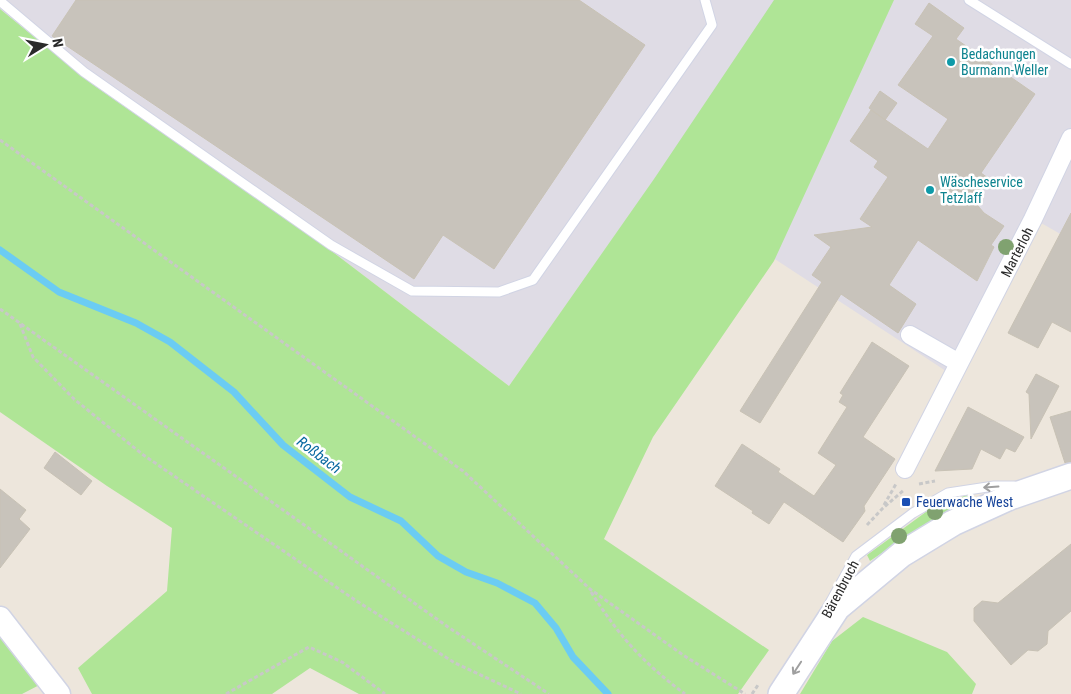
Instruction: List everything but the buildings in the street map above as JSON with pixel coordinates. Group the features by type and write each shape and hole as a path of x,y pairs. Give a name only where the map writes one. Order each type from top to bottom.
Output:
{"main road":[{"name":"Bärenbruch","path":"780,694 837,608 885,566 953,523 1039,486 1071,476"}],"street":[{"name":"Marterloh","path":"905,469 1033,219 1071,138"},
{"path":"910,335 959,363"},
{"path":"0,618 59,694"}],"lane":[{"path":"0,1 84,72 331,245 412,291 499,292 533,280 712,25 705,0"},
{"path":"969,0 1071,64"},
{"name":"Bärenbruch","path":"814,642 827,608 856,556 913,513 948,493 994,486 1039,486"}],"path":[{"path":"0,140 463,471 590,589 683,655 745,694"},
{"path":"0,309 440,621 549,694"},
{"path":"19,322 33,357 74,399 142,454 306,568 454,663 522,694"},
{"path":"883,508 905,469"},
{"path":"590,589 615,629 656,672 685,694"},
{"path":"226,694 309,647 342,662 385,694"},
{"path":"538,686 544,694"}],"shaded area":[{"path":"0,0 1071,0 1071,240 1034,219 949,373 654,180 509,386 317,240 92,84 0,9"}],"green space":[{"path":"774,0 894,0 774,261 653,437 604,539 769,650 738,694 359,694 310,668 272,694 92,694 78,668 167,591 172,528 107,486 0,412 0,9 92,84 317,240 509,386 654,179"},
{"path":"967,495 969,500 922,526 870,561 867,555 930,509"},
{"path":"863,617 947,652 976,684 972,694 800,694 832,641"},
{"path":"0,618 49,680 22,694 0,694"}],"waterway":[{"name":"Roßbach","path":"0,250 59,292 136,323 170,342 234,392 283,445 350,497 401,521 438,556 466,572 497,583 535,603 556,628 573,657 608,694"}],"place":[{"name":"Bedachungen Burmann-Weller","path":"951,62"},
{"name":"Wäscheservice Tetzlaff","path":"930,190"},
{"name":"Feuerwache West","path":"906,502"}]}
